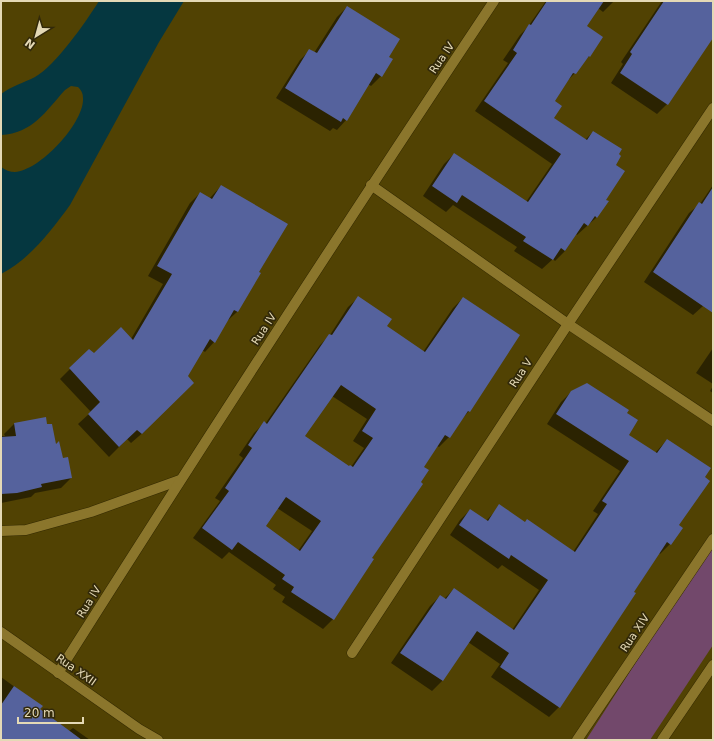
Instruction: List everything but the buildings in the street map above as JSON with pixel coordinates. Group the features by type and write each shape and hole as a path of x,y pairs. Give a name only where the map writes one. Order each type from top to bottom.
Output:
{"street":[{"name":"Rua IV","path":"58,672 180,480 494,1"},
{"name":"Rua V","path":"352,654 568,324 713,108"},
{"path":"372,185 568,324 713,421"},
{"path":"1,531 26,530 91,512 180,480"},
{"name":"Rua XIV","path":"577,740 713,539"},
{"name":"Rua XXII","path":"1,632 138,729 158,740"},
{"path":"662,740 713,665"}],"shaded area":[{"path":"713,542 713,645 650,740 586,740"}],"water":[{"path":"99,1 184,1 159,42 70,205 55,225 31,252 12,268 1,274 1,167 13,172 25,170 48,154 59,144 77,120 82,108 83,95 78,87 71,86 65,90 38,120 30,126 22,130 1,135 1,94 35,77 52,63 61,54"}]}
